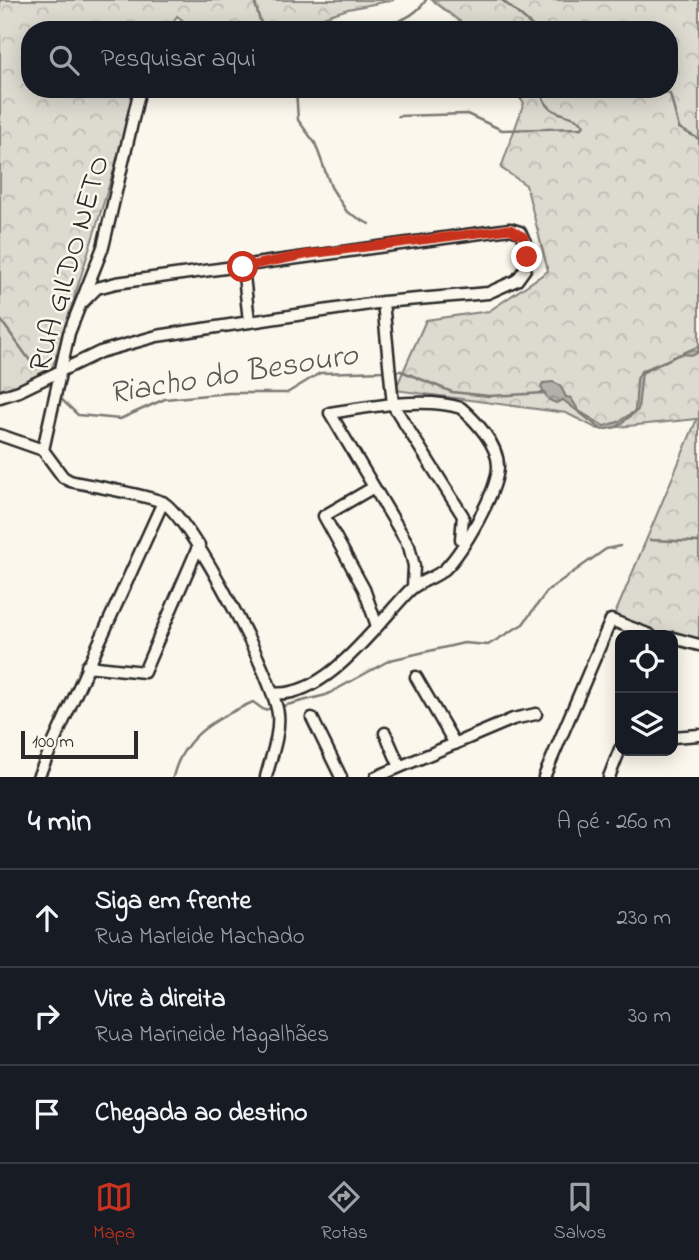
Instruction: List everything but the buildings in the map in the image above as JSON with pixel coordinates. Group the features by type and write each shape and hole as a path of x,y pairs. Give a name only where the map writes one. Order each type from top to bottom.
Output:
{"street":[{"name":"RUA GILDO NETO","path":"43,450 69,333 103,247 138,98"},
{"path":"0,397 19,391 61,369 138,340 383,302 460,297 505,287 517,280 527,257 524,237 516,230 310,254 243,267 102,286 80,305"},
{"path":"243,267 249,321"},
{"path":"383,302 393,405 463,516 464,531 458,549"},
{"path":"272,693 291,693 316,683 349,656 413,587 446,568 495,483 496,455 461,408 444,405 393,405 330,413 409,546 414,566 413,587"},
{"path":"0,435 43,450 63,477 70,481 163,502 199,545 227,595 277,709 277,733 265,777"},
{"path":"374,487 324,516 364,589 377,626"},
{"path":"38,777 163,502"},
{"path":"87,666 144,672 199,545"},
{"path":"544,777 611,620 637,630"},
{"path":"678,639 699,645"},
{"path":"415,677 455,744"},
{"path":"376,777 513,719 536,714"},
{"path":"312,718 341,777"},
{"path":"385,733 400,767"},
{"path":"678,737 699,735"},
{"path":"609,777 617,756"}],"green space":[{"path":"0,0 394,0 348,9 311,21 183,21 177,16 174,21 21,21 21,98 136,98 53,366 19,391 0,389"},
{"path":"432,0 699,0 699,647 678,639 678,630 649,630 613,619 697,419 598,429 566,413 395,390 426,320 489,311 548,271 526,185 501,168 524,103 520,98 678,98 678,21 459,21"}],"water":[{"path":"699,346 699,351 694,355 680,354"},
{"path":"677,355 642,373 638,410 617,427 602,430 563,400 556,403 549,400 541,388 543,383 553,382 560,385 566,397 571,398 579,411 604,426 618,422 635,411 637,379 641,371"}],"waterway":[{"path":"254,0 260,21"},
{"path":"399,21 418,10 426,0"},
{"path":"502,0 526,21"},
{"path":"297,98 298,120 315,143 331,187 347,212 369,224"},
{"path":"398,116 467,114 502,130 582,128 584,125 579,120 554,111 544,98"},
{"path":"671,98 679,128 699,139"},
{"name":"Riacho do Besouro","path":"0,319 36,369"},
{"name":"Riacho do Besouro","path":"59,397 78,415 120,419 165,399 229,393 287,393 320,373 385,371"},
{"name":"Riacho do Besouro","path":"392,371 401,371 452,392 489,396 545,393"},
{"path":"650,540 699,542"},
{"path":"279,707 326,695 390,660 464,643 488,645 523,624 548,590 606,549 620,546"},
{"path":"173,777 185,750 203,730 253,702 264,710 272,708"}],"route":[{"path":"243,267 310,254 510,229 520,232 524,237 528,248 527,257"}]}
